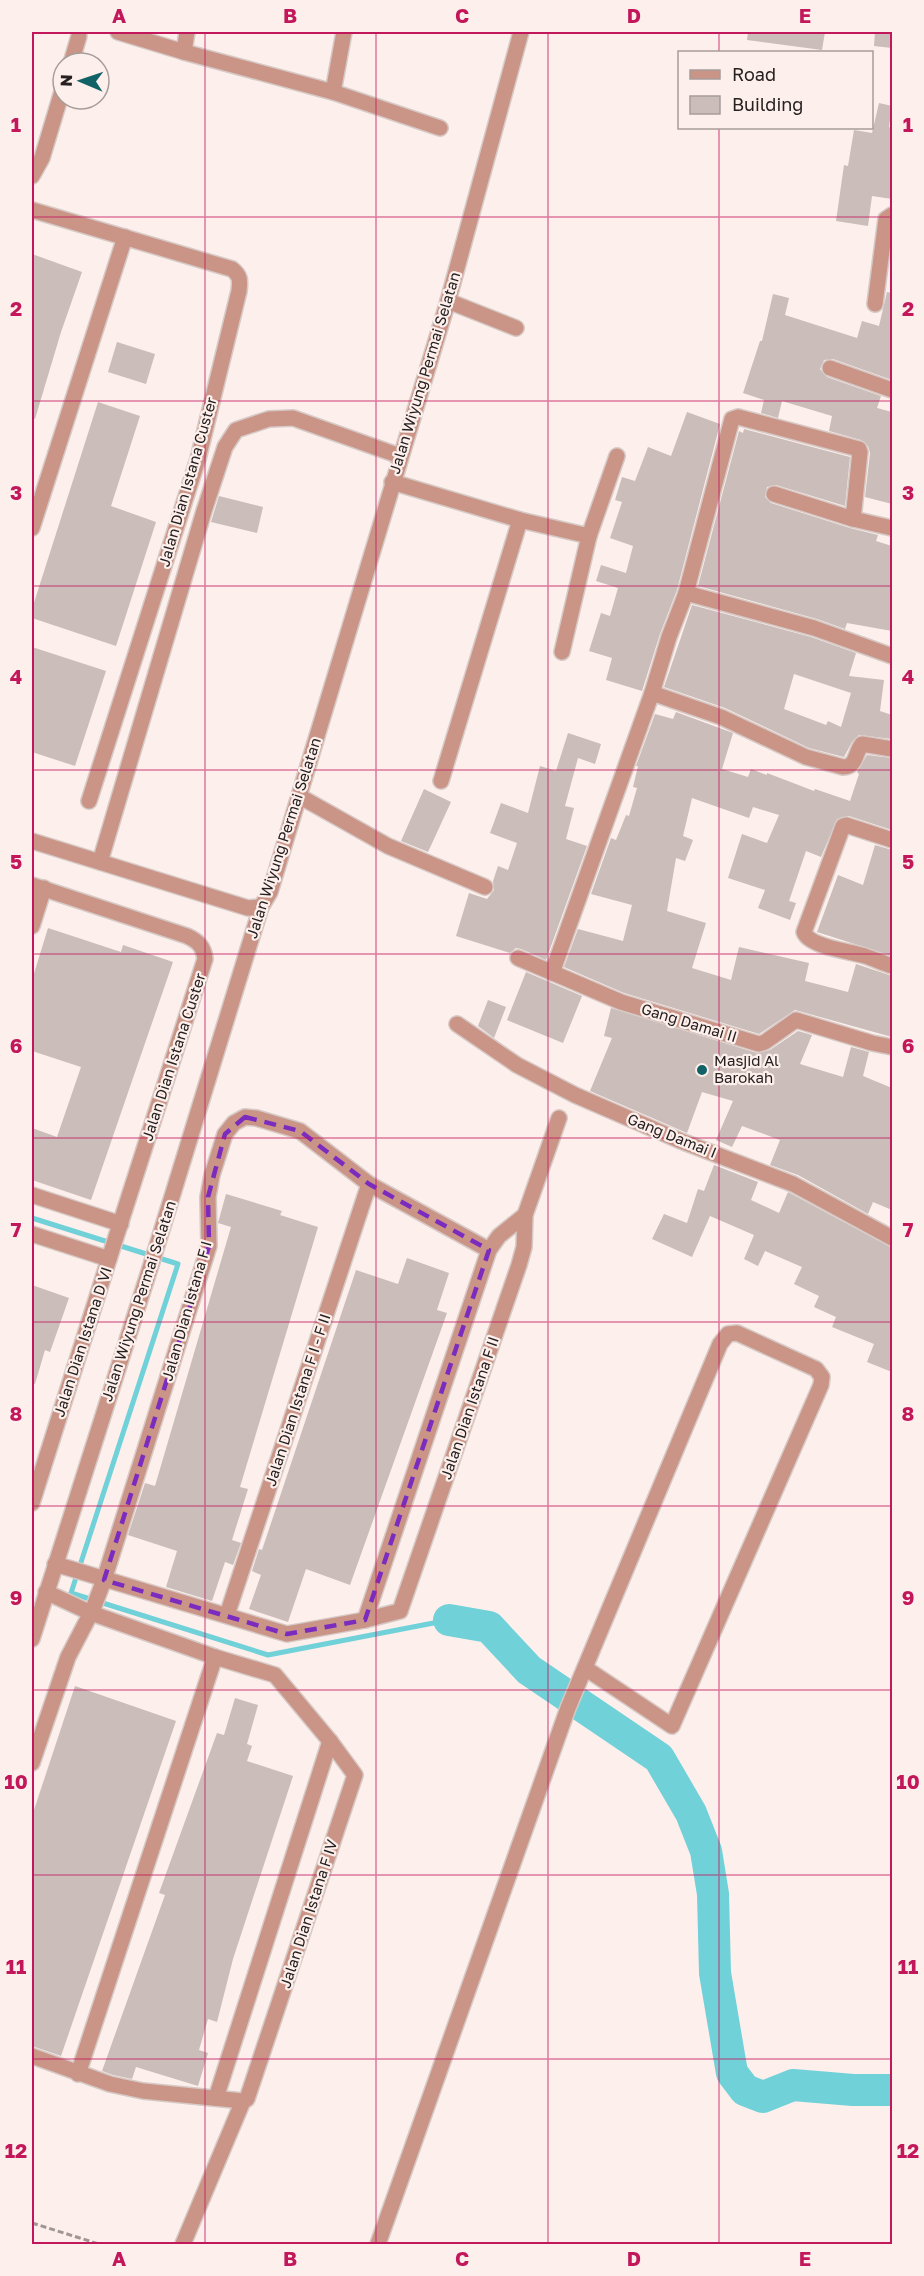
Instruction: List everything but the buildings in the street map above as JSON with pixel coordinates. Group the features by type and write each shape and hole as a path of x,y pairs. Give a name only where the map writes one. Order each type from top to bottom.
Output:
{"street":[{"path":"118,32 333,92 440,128"},
{"path":"184,52 187,32"},
{"path":"333,92 344,32"},
{"name":"Jalan Wiyung Permai Selatan","path":"32,1639 46,1592 60,1566 261,907 270,892 448,301 521,32"},
{"path":"74,51 79,36"},
{"path":"32,176 42,158 56,111"},
{"name":"Jalan Dian Istana Custer","path":"32,210 232,269 238,274 240,280 237,302 198,459 88,801"},
{"path":"874,304 886,219 892,215"},
{"path":"32,528 124,237"},
{"path":"448,301 516,328"},
{"path":"830,368 892,390"},
{"path":"100,862 204,511 225,447 236,430 269,419 293,418 400,456"},
{"path":"552,974 686,593 730,421 734,418 859,449 853,519"},
{"path":"562,652 589,536 617,456"},
{"path":"393,482 520,520 589,536"},
{"path":"774,494 853,519 892,528"},
{"path":"441,781 520,520"},
{"path":"686,593 814,628 892,656"},
{"path":"652,693 721,717 806,757 843,768 854,763 862,744 892,749"},
{"path":"299,796 388,846 485,887"},
{"path":"892,840 843,826 804,932 807,938 832,948 863,955 892,966"},
{"path":"32,841 248,908 261,907"},
{"name":"Jalan Dian Istana Custer","path":"32,926 38,887 195,939 204,952 205,959 111,1254"},
{"name":"Gang Damai II","path":"518,958 621,1002 759,1044 798,1020 892,1047"},
{"name":"Gang Damai I","path":"457,1024 517,1065 575,1095 681,1141 793,1184 892,1238"},
{"name":"Jalan Dian Istana F I","path":"32,1762 68,1657 92,1611 100,1580 209,1246 208,1197 212,1175 225,1134 234,1123 245,1118 256,1118 300,1131 369,1184"},
{"path":"364,1620 489,1250 499,1236 525,1215 559,1118"},
{"path":"369,1184 489,1250"},
{"name":"Jalan Dian Istana F I - F II","path":"227,1615 369,1184"},
{"path":"32,1196 120,1227"},
{"name":"Jalan Dian Istana F II","path":"60,1566 100,1580 287,1634 364,1620 403,1608 519,1265 524,1247 525,1215"},
{"name":"Jalan Dian Istana D VI","path":"32,1234 111,1254 32,1503"},
{"path":"378,2244 568,1707 715,1355 728,1334 738,1332 816,1369 822,1377 821,1385 672,1726 585,1668"},
{"name":"Jalan Dian Istana F IV","path":"46,1592 215,1657 274,1675 330,1741 355,1775 246,2097"},
{"path":"78,2074 215,1657"},
{"path":"216,2098 330,1741"},
{"path":"32,2056 78,2074 143,2091 216,2098 246,2097 183,2244"}],"path":[{"path":"32,2223 99,2244"}],"highlighted area":[{"path":"245,1117 300,1131 369,1184 489,1250 365,1620 287,1634 104,1580 209,1246 208,1197 225,1134"}],"waterway":[{"path":"32,1218 178,1264 71,1593 268,1655 449,1620"},
{"path":"449,1620 489,1627 529,1670 659,1758 691,1813 706,1851 713,1894 715,1973 732,2073 745,2090 763,2097 793,2085 853,2090 892,2090"}],"place":[{"name":"Masjid Al Barokah","path":"702,1070"}]}
